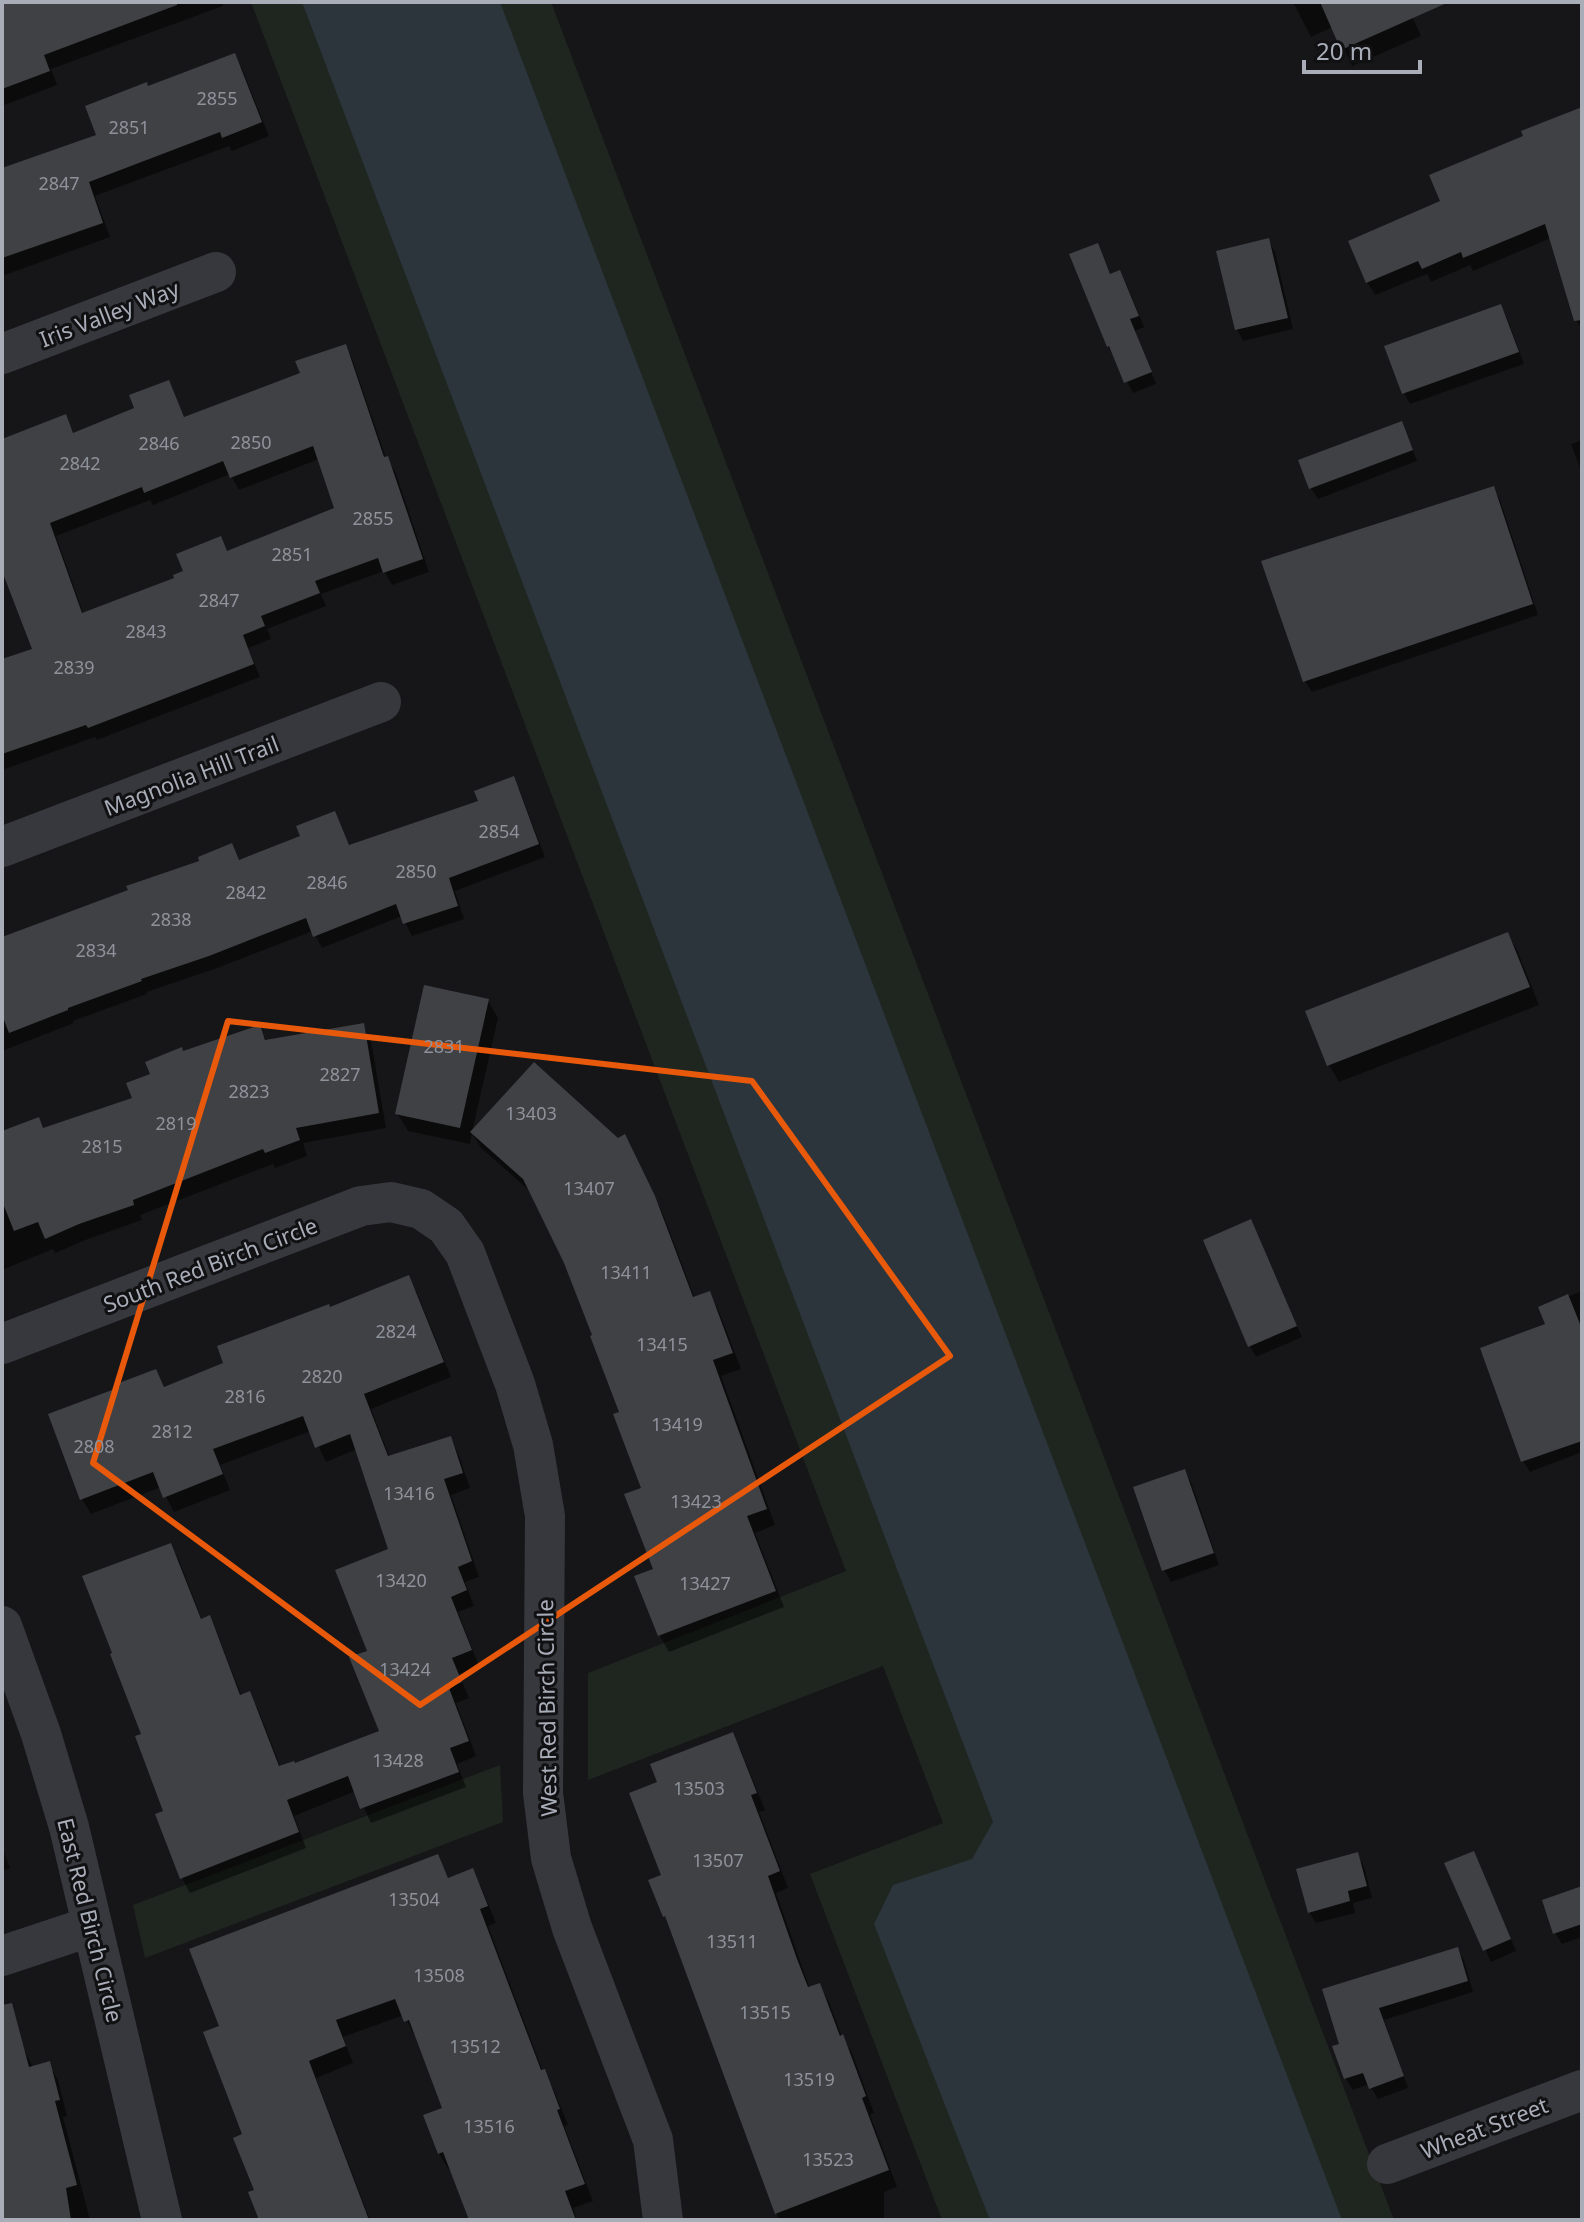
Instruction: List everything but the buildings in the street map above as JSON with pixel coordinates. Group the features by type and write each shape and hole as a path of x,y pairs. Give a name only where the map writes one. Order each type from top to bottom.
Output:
{"street":[{"name":"Iris Valley Way","path":"2,354 216,272"},
{"name":"Magnolia Hill Trail","path":"2,847 381,702"},
{"name":"South Red Birch Circle","path":"2,1344 361,1206 391,1202 421,1209"},
{"name":"West Red Birch Circle","path":"421,1209 446,1226 465,1253 515,1384 533,1445 545,1516 543,1793 551,1858 572,1928 653,2140 663,2220"},
{"name":"East Red Birch Circle","path":"2,1626 41,1734 69,1827 162,2220"},
{"path":"2,1956 92,1926"},
{"name":"Wheat Street","path":"1387,2164 1582,2090"}],"highlighted area":[{"path":"228,1021 752,1081 950,1356 420,1705 93,1463"}],"shaded area":[{"path":"251,2 551,2 1394,2220 942,2220 810,1874 943,1823 883,1666 588,1780 588,1673 846,1571"},
{"path":"302,2 500,2 1342,2220 990,2220 874,1924 893,1885 972,1859 993,1822"},
{"path":"500,1765 503,1822 145,1958 133,1905"}]}
